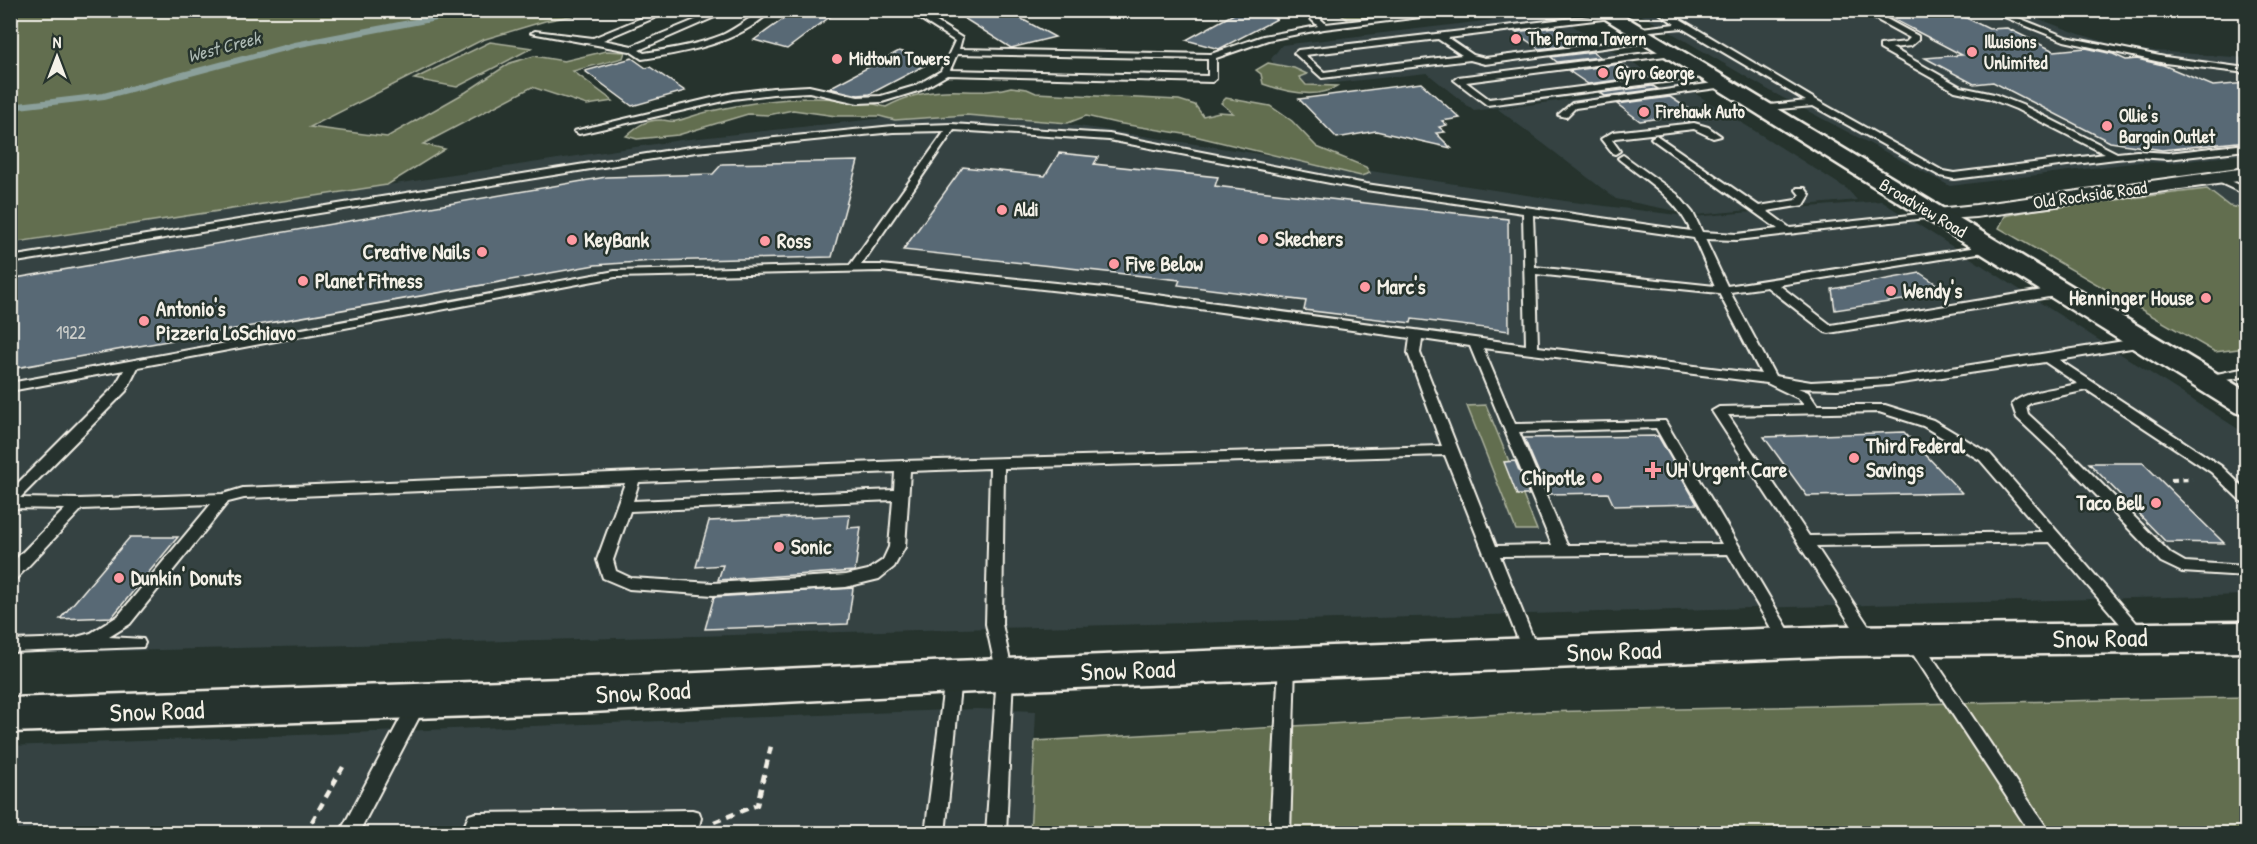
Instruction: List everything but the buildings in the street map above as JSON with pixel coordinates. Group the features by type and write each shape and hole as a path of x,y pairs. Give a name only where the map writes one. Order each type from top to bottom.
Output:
{"main road":[{"name":"Broadview Road","path":"1604,13 2247,405"},
{"name":"Snow Road","path":"10,716 603,694 953,677 1870,641 2247,637"}],"street":[{"name":"Old Rockside Road","path":"1934,214 1976,211 2247,174"}],"lane":[{"path":"594,41 669,10"},
{"path":"633,49 727,10"},
{"path":"535,33 633,49 642,56 680,51 722,38 751,24 768,10"},
{"path":"918,10 917,13 959,40 945,72"},
{"path":"1306,10 1324,27"},
{"path":"954,51 1212,57 1266,38 1324,27 1473,10"},
{"path":"1863,10 1915,38 1908,44 1883,47 1958,89 1991,96 2019,107 2116,156"},
{"path":"1991,10 2064,39 2164,60 2247,71"},
{"path":"1659,11 1940,173 1954,176 2116,156 2137,154 2168,156 2247,147"},
{"path":"1470,57 1322,75 1298,53 1604,13"},
{"path":"1440,36 1470,57 1485,61 1640,35 1683,25"},
{"path":"1670,53 1458,80 1487,102 1712,79"},
{"path":"579,131 733,96 773,91 809,89 858,100 882,99 918,88 945,72 1212,79 1212,57"},
{"path":"1563,116 1572,106 1712,79"},
{"path":"1761,109 1815,103"},
{"path":"1716,136 1705,129 1694,126 1613,135 1606,139 1619,154 1673,196 1688,213 1696,235 1723,290 1770,379 1803,395 1813,409"},
{"path":"10,260 696,149 893,129 952,127 1109,137 1366,187 1696,235 1737,237 1934,214"},
{"path":"852,269 952,127"},
{"path":"1656,138 1788,231"},
{"path":"2218,178 2247,192"},
{"path":"1759,209 1800,203 1806,195 1801,190"},
{"path":"1528,210 1532,349"},
{"path":"1530,270 1723,290 1990,248"},
{"path":"10,387 615,274 852,269 916,271 1105,292 1811,386 1847,386 1904,381 2104,351 2143,342"},
{"path":"1769,283 1828,329 2061,291"},
{"path":"1416,335 1414,353 1531,654"},
{"path":"1475,343 1562,550"},
{"path":"2048,358 2216,468 2247,498"},
{"path":"10,501 121,388 133,364"},
{"path":"2206,381 2247,372"},
{"path":"2090,385 2028,399 2019,404 2022,415 2074,464 2166,558 2182,567 2247,571"},
{"path":"1870,641 1719,411 1880,408 1928,423 1985,457 2141,637"},
{"path":"1510,428 1660,424 1789,645"},
{"path":"10,501 78,504 224,499 243,493 903,466 1450,450"},
{"path":"996,834 1005,675 994,624 997,464"},
{"path":"634,477 605,560 609,574 629,583 713,589 846,581 873,575 889,563 897,547 903,466"},
{"path":"623,506 901,495"},
{"path":"75,644 96,638 124,620 224,499"},
{"path":"10,575 78,504"},
{"path":"1804,541 2053,537"},
{"path":"1490,551 1734,549"},
{"path":"1913,641 2042,834"},
{"path":"10,646 137,643"},
{"path":"1280,834 1287,664"},
{"path":"935,834 953,677"},
{"path":"348,834 419,700"},
{"path":"470,834 476,821 507,827 697,825"}],"path":[{"path":"697,825 757,804 771,746"},
{"path":"304,834 343,766"}],"shaded area":[{"path":"1635,11 2018,11 2079,34 2128,49 2246,58 2246,154 2171,163 2140,162 1950,186 1772,92"},
{"path":"1552,13 1666,83 1474,111 1427,73 1315,85 1281,76 1271,59 1282,45"},
{"path":"1680,84 1847,189 1857,200 1696,215 1616,199 1498,109"},
{"path":"968,109 1565,201 1693,217 1881,201 2246,434 2246,595 11,654 11,243 681,140"},
{"path":"2246,181 2246,219 2186,189"},
{"path":"976,709 1036,711 1030,834 11,833 10,746"}],"green space":[{"path":"11,10 597,11 545,21 482,40 310,127 387,137 466,92 510,63 534,56 564,61 606,51 625,52 623,58 573,71 613,101 587,105 532,87 423,144 445,149 387,185 11,243"},
{"path":"1336,10 1431,11 1348,20"},
{"path":"490,42 532,48 457,87 414,79"},
{"path":"1268,63 1294,68 1307,74 1299,77 1306,85 1337,86 1320,93 1300,93 1263,84 1261,74 1256,70"},
{"path":"1011,87 1036,93 1179,100 1195,105 1203,116 1219,112 1233,113 1221,103 1226,98 1270,106 1292,121 1317,147 1366,167 1370,173 1361,176 1190,135 1086,116 1068,123 966,115 895,120 879,116 836,116 793,110 768,115 748,114 678,135 637,139 626,136 647,122 676,121 728,107 773,100 842,99 886,107 907,98 929,93 986,91"},
{"path":"2207,189 2229,206 2246,209 2246,348 2215,352 1999,228 2005,216 2033,210"},
{"path":"1486,405 1537,530 1516,530 1467,406"},
{"path":"2246,697 2246,833 1030,834 1035,741 1537,712"}],"waterway":[{"name":"West Creek","path":"10,107 104,96 295,45 441,17 442,10"}],"place":[{"name":"The Parma Tavern","path":"1516,39"},
{"name":"Illusions Unlimited","path":"1972,52"},
{"name":"Midtown Towers","path":"837,59"},
{"name":"Gyro George","path":"1603,73"},
{"name":"Firehawk Auto","path":"1644,112"},
{"name":"Ollie's Bargain Outlet","path":"2107,126"},
{"name":"Aldi","path":"1002,210"},
{"name":"Skechers","path":"1263,239"},
{"name":"KeyBank","path":"572,240"},
{"name":"Ross","path":"765,241"},
{"name":"Creative Nails","path":"482,252"},
{"name":"Five Below","path":"1114,264"},
{"name":"Planet Fitness","path":"303,281"},
{"name":"Marc's","path":"1365,287"},
{"name":"Wendy's","path":"1891,291"},
{"name":"Henninger House","path":"2206,298"},
{"name":"Antonio's Pizzeria LoSchiavo","path":"144,321"},
{"name":"Third Federal Savings","path":"1854,458"},
{"name":"UH Urgent Care","path":"1653,470"},
{"name":"Chipotle","path":"1597,478"},
{"name":"Taco Bell","path":"2156,503"},
{"name":"Sonic","path":"779,547"},
{"name":"Dunkin' Donuts","path":"119,578"}]}
